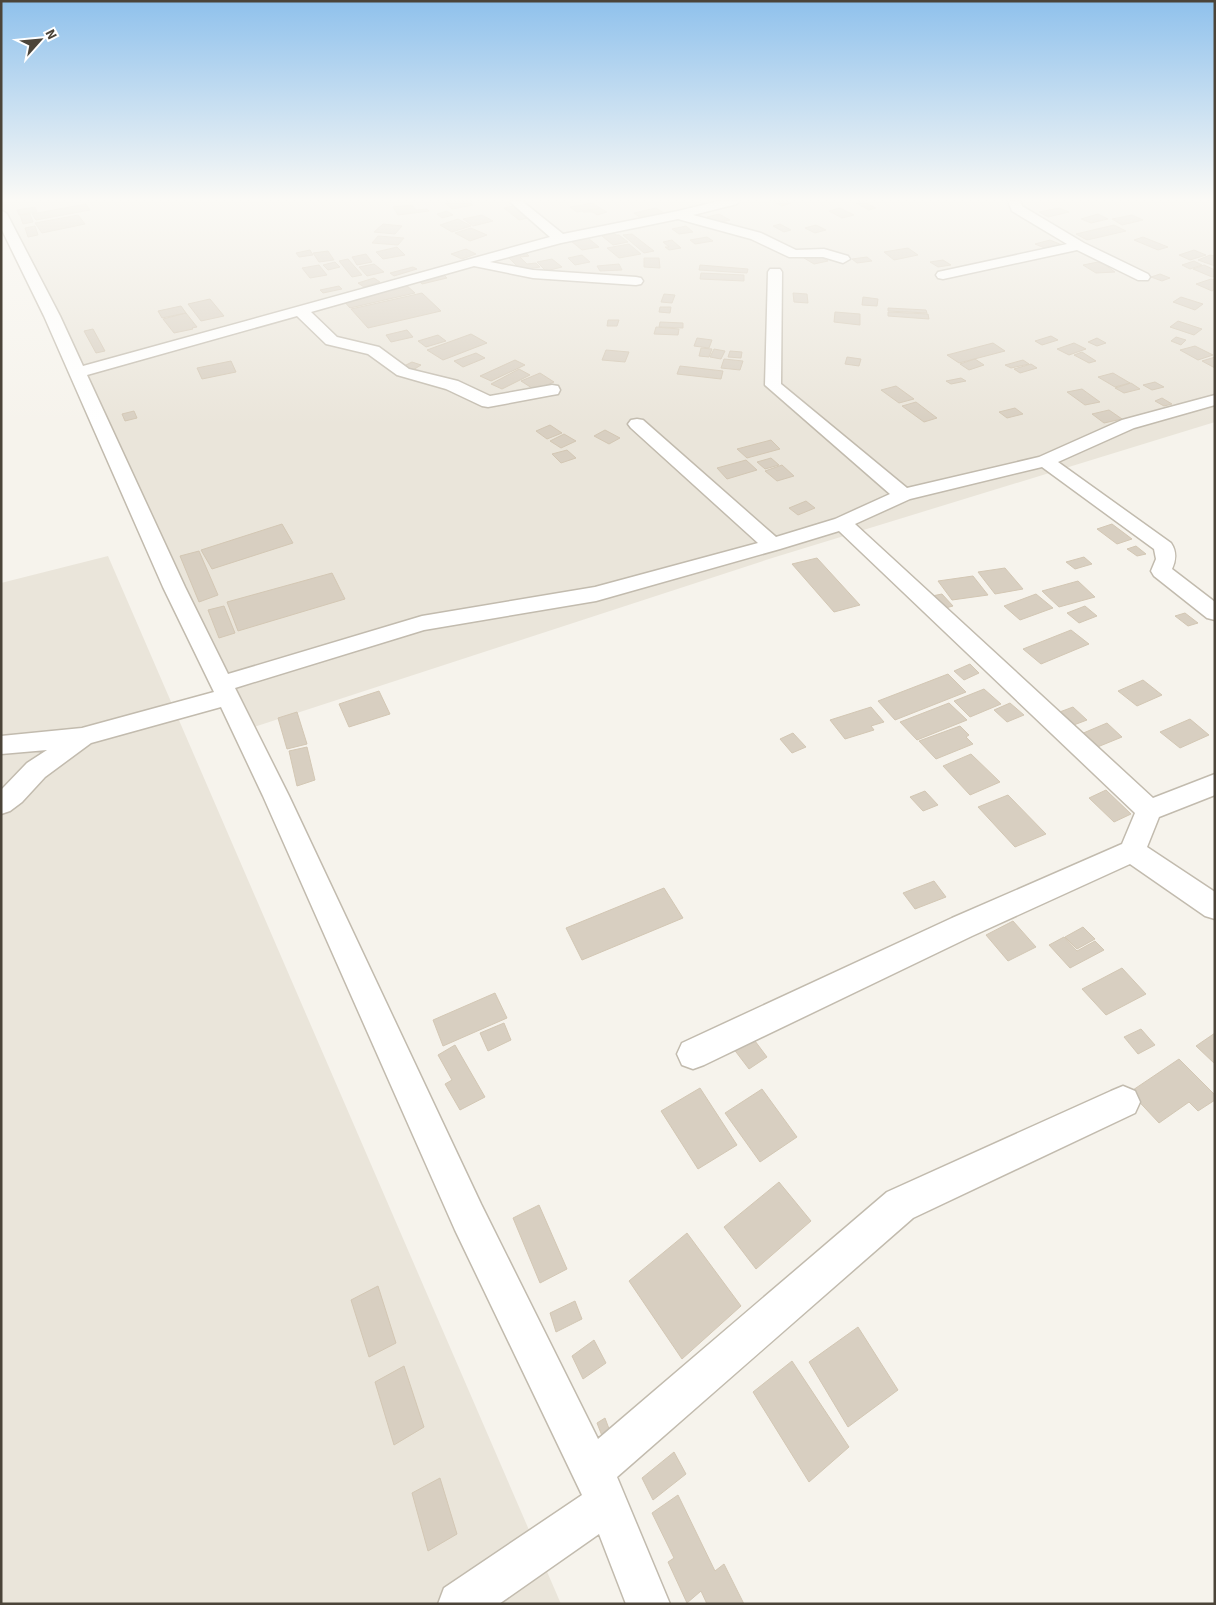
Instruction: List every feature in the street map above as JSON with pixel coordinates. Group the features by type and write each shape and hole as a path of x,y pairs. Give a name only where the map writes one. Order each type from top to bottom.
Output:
{"street":[{"path":"32,276 52,316 174,587 276,796 468,1217 600,1487 648,1604"},
{"path":"77,373 423,276"},
{"path":"561,276 636,281"},
{"path":"775,276 773,385 903,495"},
{"path":"300,310 332,341 373,350 403,372 452,384 488,402 552,390"},
{"path":"1,745 82,737 422,623 596,594 773,544 842,523 903,495 1045,461 1128,424 1215,400"},
{"path":"637,424 773,544"},
{"path":"1045,461 1164,547 1166,560 1161,571 1215,613"},
{"path":"842,523 1149,810"},
{"path":"1,804 14,795 36,770 82,737"},
{"path":"693,1054 962,927 1132,851 1149,810 1215,784"},
{"path":"1132,851 1215,907"},
{"path":"460,1604 600,1487 900,1205 1123,1102"}],"shaded area":[{"path":"35,276 1215,276 1215,422 769,559 248,729 152,529"},
{"path":"108,556 561,1604 1,1604 1,583"}],"building":[{"path":"434,276 445,276 447,278 422,284 418,279"},
{"path":"701,276 744,276 744,281 700,279"},
{"path":"1165,276 1170,278 1162,281 1151,277"},
{"path":"374,278 380,282 364,287 358,283"},
{"path":"1211,279 1215,280 1215,289 1212,291 1196,284"},
{"path":"405,284 415,293 350,308 342,299"},
{"path":"339,286 342,289 323,293 320,290"},
{"path":"422,293 441,311 368,328 351,309"},
{"path":"793,293 807,294 808,303 794,302"},
{"path":"664,294 675,295 672,303 661,302"},
{"path":"863,297 878,299 877,306 862,305"},
{"path":"1181,297 1203,304 1195,310 1173,302"},
{"path":"210,299 224,316 201,321 188,304"},
{"path":"181,306 186,313 162,318 158,311"},
{"path":"660,307 671,307 670,313 659,312"},
{"path":"888,308 926,310 927,313 888,311"},
{"path":"835,312 860,314 860,325 834,322"},
{"path":"888,312 928,314 929,319 888,316"},
{"path":"186,313 197,327 174,333 163,319"},
{"path":"608,320 619,320 617,326 607,326"},
{"path":"1178,321 1202,329 1194,335 1170,327"},
{"path":"660,322 683,323 683,328 659,327"},
{"path":"656,327 679,329 678,335 654,334"},
{"path":"93,329 105,351 96,353 84,331"},
{"path":"407,330 413,337 391,342 386,335"},
{"path":"471,334 487,343 443,360 427,350"},
{"path":"438,335 446,341 426,347 418,341"},
{"path":"1051,336 1058,340 1042,345 1035,341"},
{"path":"1176,337 1186,340 1181,345 1171,341"},
{"path":"697,338 712,340 709,348 694,346"},
{"path":"1097,338 1106,343 1097,346 1088,342"},
{"path":"993,343 1005,351 959,363 947,355"},
{"path":"1074,343 1086,349 1069,355 1057,349"},
{"path":"1195,346 1213,355 1198,360 1180,350"},
{"path":"701,348 712,349 709,357 699,356"},
{"path":"714,349 725,351 721,359 710,357"},
{"path":"606,350 629,352 625,362 602,360"},
{"path":"730,351 742,352 741,358 728,357"},
{"path":"1082,352 1096,361 1089,363 1074,355"},
{"path":"476,353 485,358 463,367 454,361"},
{"path":"847,357 861,359 859,366 845,364"},
{"path":"1215,357 1215,368 1202,361"},
{"path":"724,359 743,361 740,370 721,368"},
{"path":"975,359 984,365 969,370 960,364"},
{"path":"515,360 525,365 491,381 480,376"},
{"path":"1023,360 1029,364 1011,368 1005,365"},
{"path":"231,361 236,372 202,379 197,368"},
{"path":"412,362 421,365 413,370 404,366"},
{"path":"1031,364 1037,368 1020,373 1014,369"},
{"path":"680,366 723,371 721,379 677,374"},
{"path":"519,369 530,375 502,389 491,384"},
{"path":"540,373 554,382 535,390 521,381"},
{"path":"1113,373 1130,383 1115,387 1098,377"},
{"path":"961,378 966,381 951,384 946,381"},
{"path":"1155,382 1164,387 1152,390 1143,385"},
{"path":"1131,383 1140,389 1124,393 1115,388"},
{"path":"896,386 914,399 899,403 881,390"},
{"path":"1082,389 1100,402 1085,405 1067,392"},
{"path":"1162,398 1172,404 1164,406 1155,401"},
{"path":"916,402 937,418 924,422 902,406"},
{"path":"1015,408 1023,414 1007,418 999,412"},
{"path":"1109,410 1122,419 1104,423 1092,414"},
{"path":"134,411 137,418 125,421 122,414"},
{"path":"550,425 562,433 547,439 536,431"},
{"path":"605,430 620,438 609,444 594,436"},
{"path":"564,434 576,441 561,448 550,441"},
{"path":"771,440 780,449 747,458 737,449"},
{"path":"567,450 576,458 561,463 552,454"},
{"path":"771,458 779,465 765,469 757,462"},
{"path":"746,460 757,470 727,479 717,468"},
{"path":"782,465 794,476 777,481 765,471"},
{"path":"806,501 815,508 798,515 789,508"},
{"path":"282,524 293,543 212,569 201,550"},
{"path":"1112,524 1132,539 1117,544 1097,529"},
{"path":"1136,546 1146,554 1137,556 1127,549"},
{"path":"199,551 218,595 199,602 180,556"},
{"path":"1084,557 1092,564 1075,569 1066,562"},
{"path":"817,558 860,605 834,612 792,564"},
{"path":"1005,568 1023,589 995,594 978,572"},
{"path":"332,573 345,599 238,631 227,602"},
{"path":"973,576 988,595 952,600 938,581"},
{"path":"1078,581 1095,597 1059,607 1042,591"},
{"path":"942,594 953,606 938,610 927,597"},
{"path":"1036,594 1053,608 1020,620 1004,606"},
{"path":"224,606 235,633 219,638 208,610"},
{"path":"1085,606 1097,616 1079,623 1067,613"},
{"path":"1185,613 1198,623 1188,626 1175,616"},
{"path":"1071,630 1089,644 1041,664 1023,649"},
{"path":"970,664 979,673 964,680 954,671"},
{"path":"948,674 966,692 895,720 878,701"},
{"path":"1143,680 1162,695 1137,706 1118,691"},
{"path":"984,689 1001,704 970,717 954,701"},
{"path":"379,691 390,714 349,727 339,704"},
{"path":"949,703 967,720 917,740 900,722"},
{"path":"1010,703 1024,715 1007,722 994,710"},
{"path":"871,707 884,722 871,726 874,730 845,739 830,720"},
{"path":"1073,707 1087,720 1071,726 1057,713"},
{"path":"297,712 307,744 287,749 278,718"},
{"path":"1190,719 1209,735 1180,748 1160,732"},
{"path":"1107,723 1122,737 1095,748 1081,734"},
{"path":"960,726 969,735 966,737 973,744 936,759 919,741"},
{"path":"793,733 806,747 792,753 780,739"},
{"path":"307,747 315,780 297,786 289,751"},
{"path":"971,754 1000,782 970,795 943,766"},
{"path":"1106,790 1131,814 1114,822 1089,798"},
{"path":"925,791 938,805 923,811 910,797"},
{"path":"1008,795 1046,834 1015,847 978,807"},
{"path":"934,881 946,897 915,909 903,893"},
{"path":"664,888 683,918 582,960 566,928"},
{"path":"1013,921 1036,947 1008,961 986,935"},
{"path":"1083,927 1095,939 1077,949 1065,937"},
{"path":"1064,937 1077,951 1095,941 1104,950 1070,968 1049,945"},
{"path":"1122,968 1146,994 1106,1015 1082,989"},
{"path":"495,993 507,1018 443,1046 433,1020"},
{"path":"504,1023 511,1040 488,1051 480,1033"},
{"path":"1141,1029 1155,1045 1138,1054 1124,1037"},
{"path":"1215,1033 1215,1064 1196,1046"},
{"path":"752,1037 767,1057 749,1069 733,1048"},
{"path":"455,1045 485,1097 460,1110 445,1084 452,1080 438,1055"},
{"path":"1179,1059 1215,1095 1215,1100 1198,1111 1189,1102 1159,1123 1130,1092"},
{"path":"700,1088 737,1145 698,1169 661,1111"},
{"path":"762,1089 797,1137 760,1162 725,1113"},
{"path":"779,1182 811,1221 756,1269 724,1227"},
{"path":"539,1205 567,1269 540,1283 513,1218"},
{"path":"687,1233 741,1306 682,1359 629,1281"},
{"path":"378,1286 396,1343 369,1357 351,1300"},
{"path":"575,1301 582,1319 556,1332 550,1313"},
{"path":"858,1327 898,1390 848,1427 809,1362"},
{"path":"594,1340 606,1363 583,1379 572,1356"},
{"path":"792,1361 849,1447 809,1482 753,1392"},
{"path":"404,1366 424,1427 394,1445 375,1382"},
{"path":"605,1418 612,1437 604,1441 597,1423"},
{"path":"674,1452 686,1474 653,1500 642,1478"},
{"path":"440,1478 457,1534 428,1551 412,1493"},
{"path":"678,1495 715,1571 724,1564 744,1604 707,1604 701,1591 687,1603 668,1562 674,1558 652,1513"}]}
